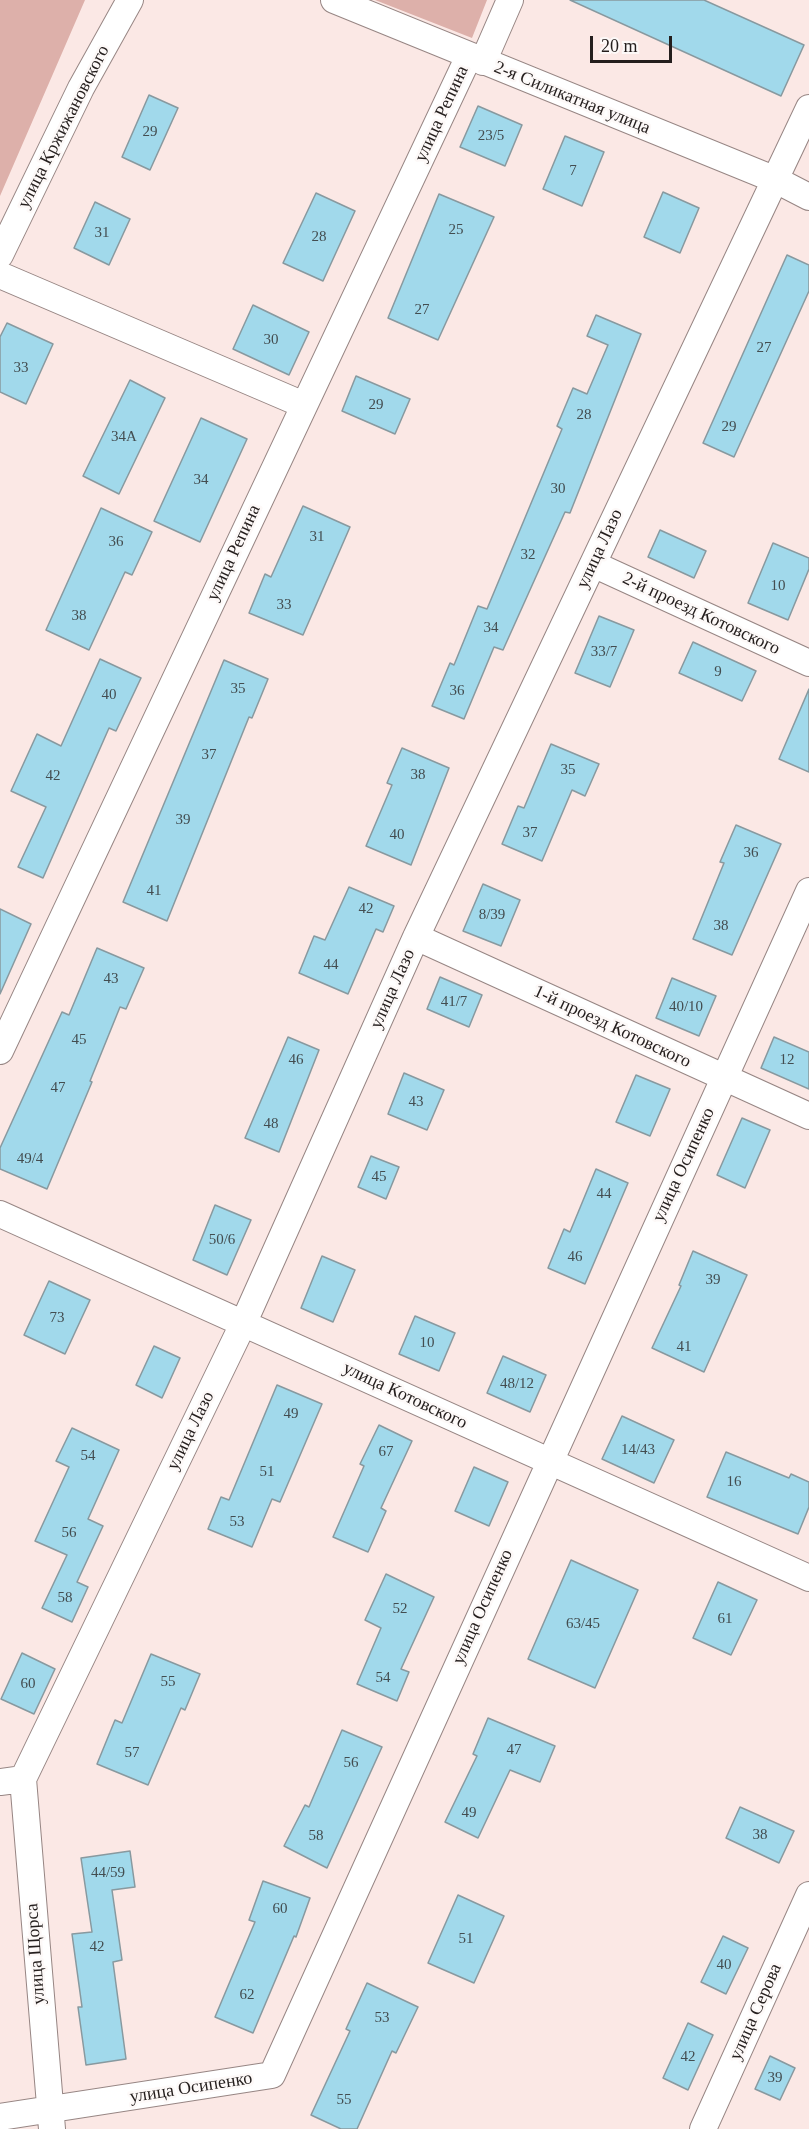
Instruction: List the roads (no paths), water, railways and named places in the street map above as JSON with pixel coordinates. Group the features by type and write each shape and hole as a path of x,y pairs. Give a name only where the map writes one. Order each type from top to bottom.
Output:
{"street":[{"name":"улица Кржижановского","path":"0,255 81,88 130,0"},
{"name":"2-я Силикатная улица","path":"334,0 776,180 809,197"},
{"name":"улица Репина","path":"0,1051 304,405 476,59 510,0"},
{"name":"улица Лазо","path":"11,1780 244,1322 416,937 809,108"},
{"path":"0,275 304,405"},
{"name":"2-й проезд Котовского","path":"593,564 809,663"},
{"name":"улица Осипенко","path":"0,2117 51,2120 272,2075 548,1462 809,891"},
{"name":"1-й проезд Котовского","path":"416,937 809,1116"},
{"name":"улица Котовского","path":"0,1214 809,1578"},
{"name":"улица Щорса","path":"11,1780 51,2120"},
{"name":"улица Серова","path":"703,2129 802,1929 809,1895"}]}
